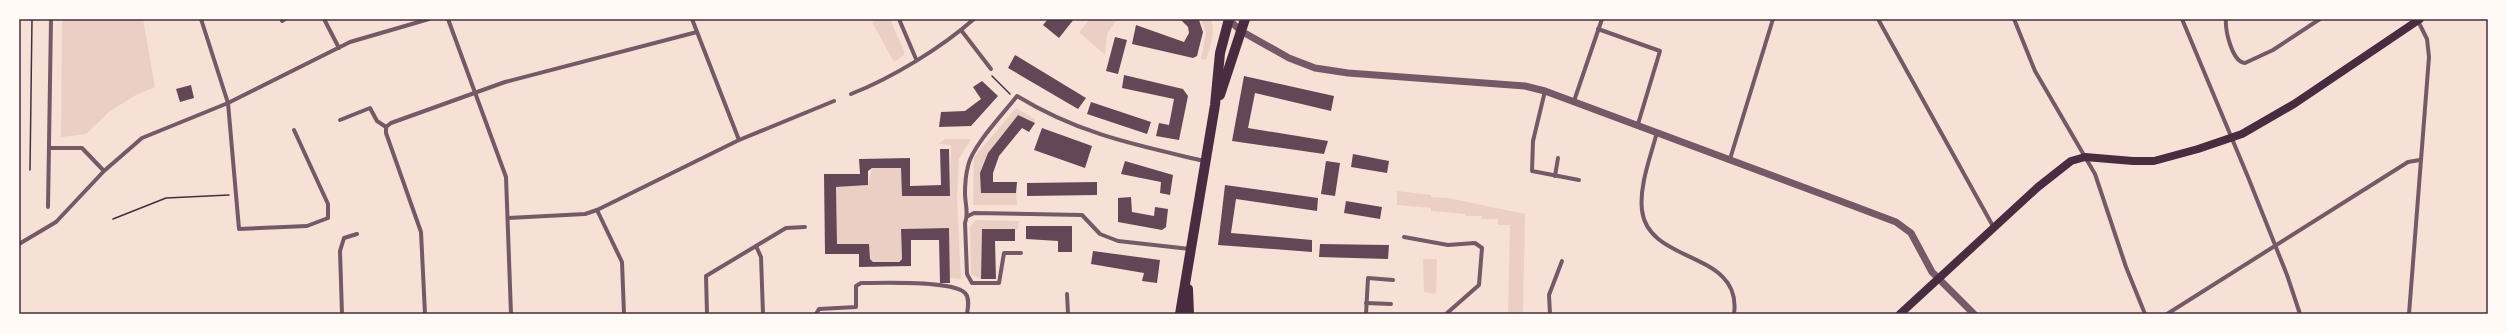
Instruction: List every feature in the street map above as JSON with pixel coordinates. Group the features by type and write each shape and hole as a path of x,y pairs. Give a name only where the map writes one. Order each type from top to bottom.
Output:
{"highway":[{"path":"1180,314 1204,161 1216,105 1245,19"},
{"path":"1216,105 1220,53 1228,22"},
{"path":"1188,268 1189,314"}],"main road":[{"path":"1900,314 2059,169 2071,161 2085,157 2154,161 2232,138 2253,129 2294,104 2419,20"}],"street":[{"path":"48,207 51,19"},
{"path":"201,19 228,103 239,229 308,226 328,218 328,204 294,130"},
{"path":"324,19 338,48"},
{"path":"19,244 56,222 104,171 142,138 228,103 350,42 429,19"},
{"path":"448,19 506,177 511,314"},
{"path":"692,19 739,140"},
{"path":"900,19 916,59"},
{"path":"851,94 866,88 916,59 961,30 974,19"},
{"path":"1574,101 1602,19"},
{"path":"1730,159 1773,19"},
{"path":"1878,19 1994,229"},
{"path":"2014,19 2035,71 2098,180 2126,267 2145,314"},
{"path":"2182,19 2276,246 2300,314"},
{"path":"2226,19 2225,28 2236,58 2245,63 2273,50 2320,19"},
{"path":"2409,314 2429,47 2419,20"},
{"path":"1228,22 1241,32 1298,62 1320,69 1348,73 1525,86 1545,91 1657,131 1904,227 1916,239 1932,272 1974,314"},
{"path":"1598,29 1660,51 1638,124"},
{"path":"961,30 992,69"},
{"path":"386,127 391,123 474,92 536,73 697,32"},
{"path":"1545,91 1533,141 1531,168 1535,173 1579,180"},
{"path":"1021,253 1004,253 999,283 972,283 967,274 965,223 968,216 965,192 971,156 1017,96 1056,119 1123,142 1204,161"},
{"path":"508,218 585,214 597,210 739,140 834,101"},
{"path":"340,120 370,108 377,121 386,127"},
{"path":"386,127 386,133 422,232 425,314"},
{"path":"1657,131 1643,193 1644,219 1648,228 1662,242 1724,277 1733,292 1734,314"},
{"path":"49,148 82,148 104,171"},
{"path":"1555,176 1558,158"},
{"path":"2167,314 2408,162 2420,160"},
{"path":"597,210 622,262 624,314"},
{"path":"968,216 974,213 1082,215 1100,234 1118,241 1190,249"},
{"path":"707,314 706,276 786,228 804,227"},
{"path":"342,314 340,251 344,238 357,234"},
{"path":"1404,237 1448,246 1475,243 1482,248 1479,285 1446,314"},
{"path":"756,246 760,257 763,314"},
{"path":"1550,314 1549,295 1562,261"},
{"path":"1366,314 1368,278 1392,280"},
{"path":"816,314 819,309 856,307 856,286 861,283 925,284 953,287 965,292 968,306 967,314"},
{"path":"1067,294 1068,314"},
{"path":"1366,303 1391,304"}],"path":[{"path":"30,170 32,19"},
{"path":"992,69 992,77 1009,94 1017,96"},
{"path":"114,220 166,198 236,194"}],"shaded area":[{"path":"62,19 143,19 155,87 136,95 110,111 86,134 61,137"},
{"path":"881,19 890,19 904,51 904,55 894,62 872,22"},
{"path":"1090,19 1117,19 1107,34 1105,55 1079,32"},
{"path":"1201,19 1211,19 1213,30 1212,40 1206,60 1201,59 1206,33"},
{"path":"1016,108 1035,119 1035,123 1018,115 996,142 990,150 983,169 981,193 1016,193 1017,205 973,205 974,157"},
{"path":"945,139 971,139 959,159 957,199 961,279 950,278 949,228 901,229 902,259 897,262 873,262 870,259 869,244 837,244 836,187 868,185 872,168 901,168 902,196 950,196 951,145 938,144"},
{"path":"1397,191 1431,195 1431,197 1448,198 1525,214 1523,314 1508,313 1510,225 1498,225 1498,219 1482,219 1482,216 1465,216 1465,214 1431,211 1431,208 1397,205"},
{"path":"976,220 1019,221 1018,229 982,230 981,279 971,274 970,226"},
{"path":"1423,259 1437,259 1436,294 1424,292"}],"building":[{"path":"1048,19 1074,19 1059,38 1043,25"},
{"path":"1180,19 1199,20 1203,32 1197,56 1193,58 1132,44 1136,25 1184,42 1189,33 1188,27"},
{"path":"1115,37 1127,40 1118,74 1106,71"},
{"path":"1015,55 1086,98 1078,109 1008,68"},
{"path":"1124,75 1183,89 1188,96 1179,140 1156,136 1159,123 1169,125 1174,99 1122,88"},
{"path":"1244,76 1334,96 1331,111 1255,93 1248,128 1328,141 1324,154 1232,141"},
{"path":"982,81 998,96 971,126 939,127 941,112 965,111 981,99 973,87"},
{"path":"191,85 194,98 180,102 176,89"},
{"path":"1091,102 1151,122 1147,134 1087,114"},
{"path":"1018,115 1035,123 1029,132 1022,128 999,156 993,173 993,182 1017,182 1016,193 981,193 980,173 988,153"},
{"path":"1042,128 1092,146 1085,168 1034,150"},
{"path":"940,149 949,149 950,196 902,196 901,168 872,168 868,171 868,185 836,187 837,244 869,244 870,259 873,262 899,262 902,259 901,229 949,228 950,283 940,283 939,240 911,240 911,266 859,267 859,254 825,254 824,174 860,174 859,159 910,158 910,186 941,185"},
{"path":"1353,154 1389,161 1387,173 1351,167"},
{"path":"1125,161 1173,175 1170,195 1160,193 1161,182 1121,174"},
{"path":"1326,161 1340,163 1335,196 1321,194"},
{"path":"1097,182 1097,195 1027,196 1027,183"},
{"path":"1225,185 1318,198 1317,211 1236,199 1231,233 1312,240 1312,252 1218,245"},
{"path":"1131,197 1132,212 1154,216 1155,207 1168,209 1166,227 1162,230 1118,222 1118,198"},
{"path":"1346,201 1382,207 1380,219 1344,213"},
{"path":"1026,226 1072,226 1072,252 1058,252 1058,241 1026,239"},
{"path":"982,229 1015,229 1015,241 995,241 996,279 981,279"},
{"path":"1320,244 1389,245 1388,259 1319,257"},
{"path":"1093,251 1160,260 1157,283 1142,281 1144,273 1091,264"}]}
